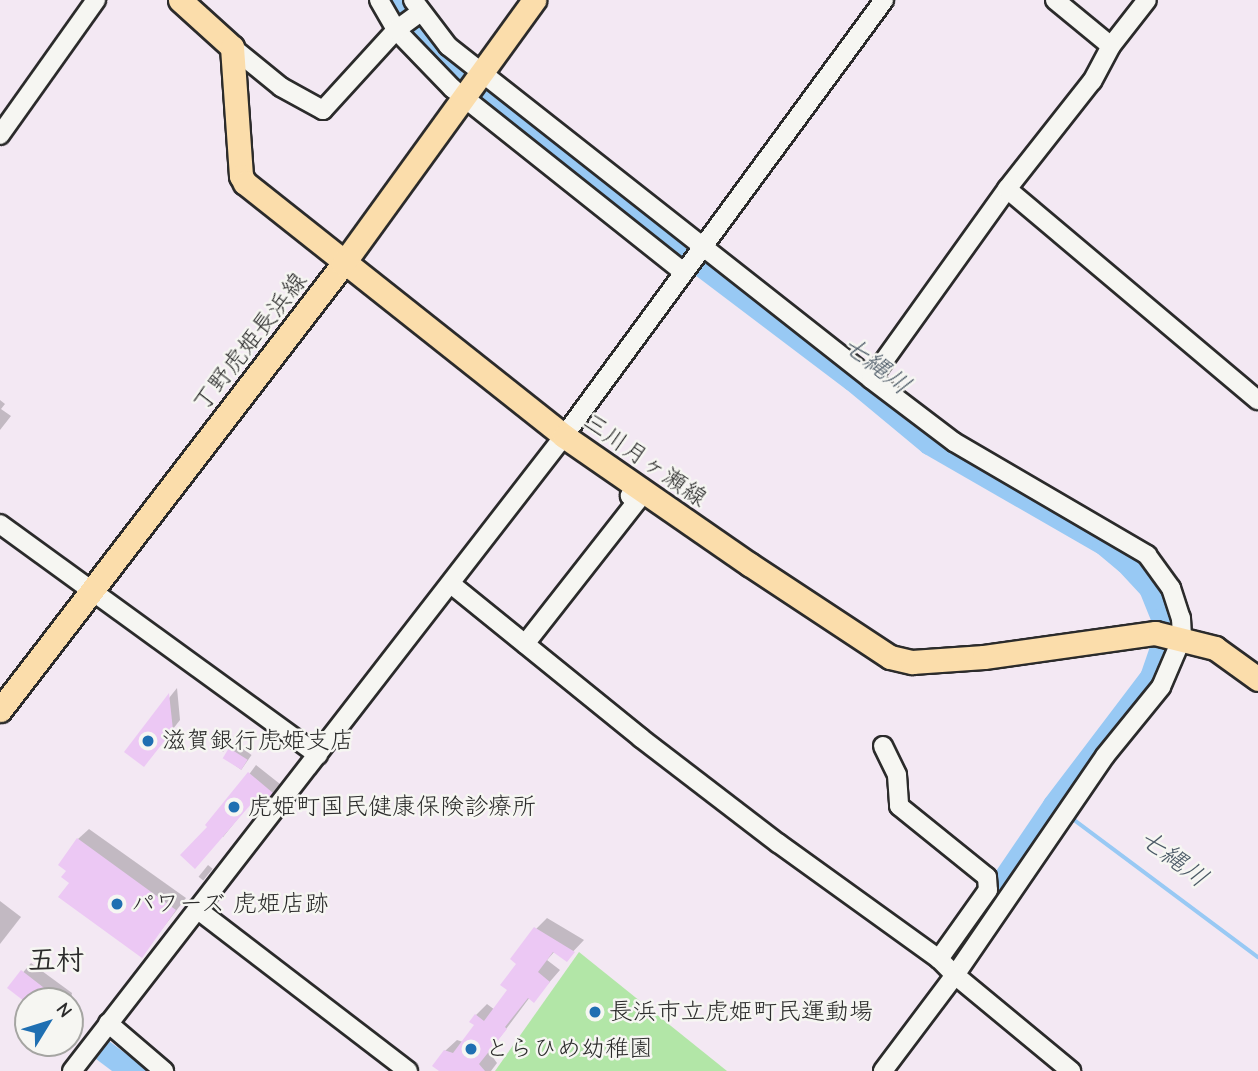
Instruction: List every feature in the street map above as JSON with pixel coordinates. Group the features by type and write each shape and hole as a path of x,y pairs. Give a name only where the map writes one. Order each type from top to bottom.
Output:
{"main road":[{"path":"180,0 232,47"},
{"name":"丁野虎姫長浜線","path":"0,710 344,264 534,0"},
{"name":"三川月ヶ瀬線","path":"232,47 241,176 245,183 564,436 890,657 912,662 984,657 1170,635 1215,648 1258,679"}],"street":[{"path":"0,135 96,0"},
{"path":"379,0 396,30 465,96 683,272"},
{"path":"72,1071 564,436 884,0"},
{"path":"1055,0 1111,46"},
{"path":"871,379 1007,189 1092,81 1111,46 1147,0"},
{"path":"232,47 281,87 323,110 417,6 448,46 516,102 666,220 704,244 742,279 871,379 954,442 1147,555 1171,588 1181,618 1170,635 1161,687 1105,756 955,975 883,1071"},
{"path":"1007,189 1258,400"},
{"path":"525,644 637,501 630,496 637,486"},
{"path":"0,523 317,755"},
{"path":"451,584 778,843 939,959 1071,1071"},
{"path":"883,746 897,775 899,806 987,877 988,890 939,959"},
{"path":"197,909 408,1071"},
{"path":"107,1023 164,1071"}],"green space":[{"name":"長浜市立虎姫町民運動場","path":"579,952 727,1071 495,1071"}],"water":[{"path":"109,1041 149,1071 112,1071 96,1059"}],"building":[{"name":"滋賀銀行虎姫支店","path":"169,693 173,730 144,767 124,752"},
{"path":"229,748 248,760 241,770 223,758"},
{"name":"虎姫町国民健康保険診療所","path":"248,772 273,793 260,810 252,803 195,869 180,855 207,827 205,825"},
{"name":"パワーズ 虎姫店跡","path":"77,838 176,910 142,958 58,897 69,883 61,877 66,871 58,865"},
{"path":"534,927 575,952 567,962 553,952 538,972 550,982 534,1003 528,998 505,1027 507,1029 479,1064 485,1071 439,1071 432,1066 444,1050 453,1053 474,1025 469,1022 475,1014 484,1021 507,990 500,985 516,964 510,959"},
{"path":"21,970 43,987 14,987 14,993 7,988"}],"waterway":[{"name":"七縄川","path":"394,0 448,67 619,203 853,380 929,443 1103,543 1126,562 1150,588 1162,618 1161,648 1151,677 1054,805 980,914"},
{"name":"七縄川","path":"1069,816 1258,957"}],"place":[{"name":"滋賀銀行虎姫支店","path":"148,741"},
{"name":"虎姫町国民健康保険診療所","path":"234,807"},
{"name":"パワーズ 虎姫店跡","path":"117,904"},
{"name":"長浜市立虎姫町民運動場","path":"595,1012"},
{"name":"とらひめ幼稚園","path":"471,1049"}],"district":[{"name":"五村","path":"56,960"}]}
